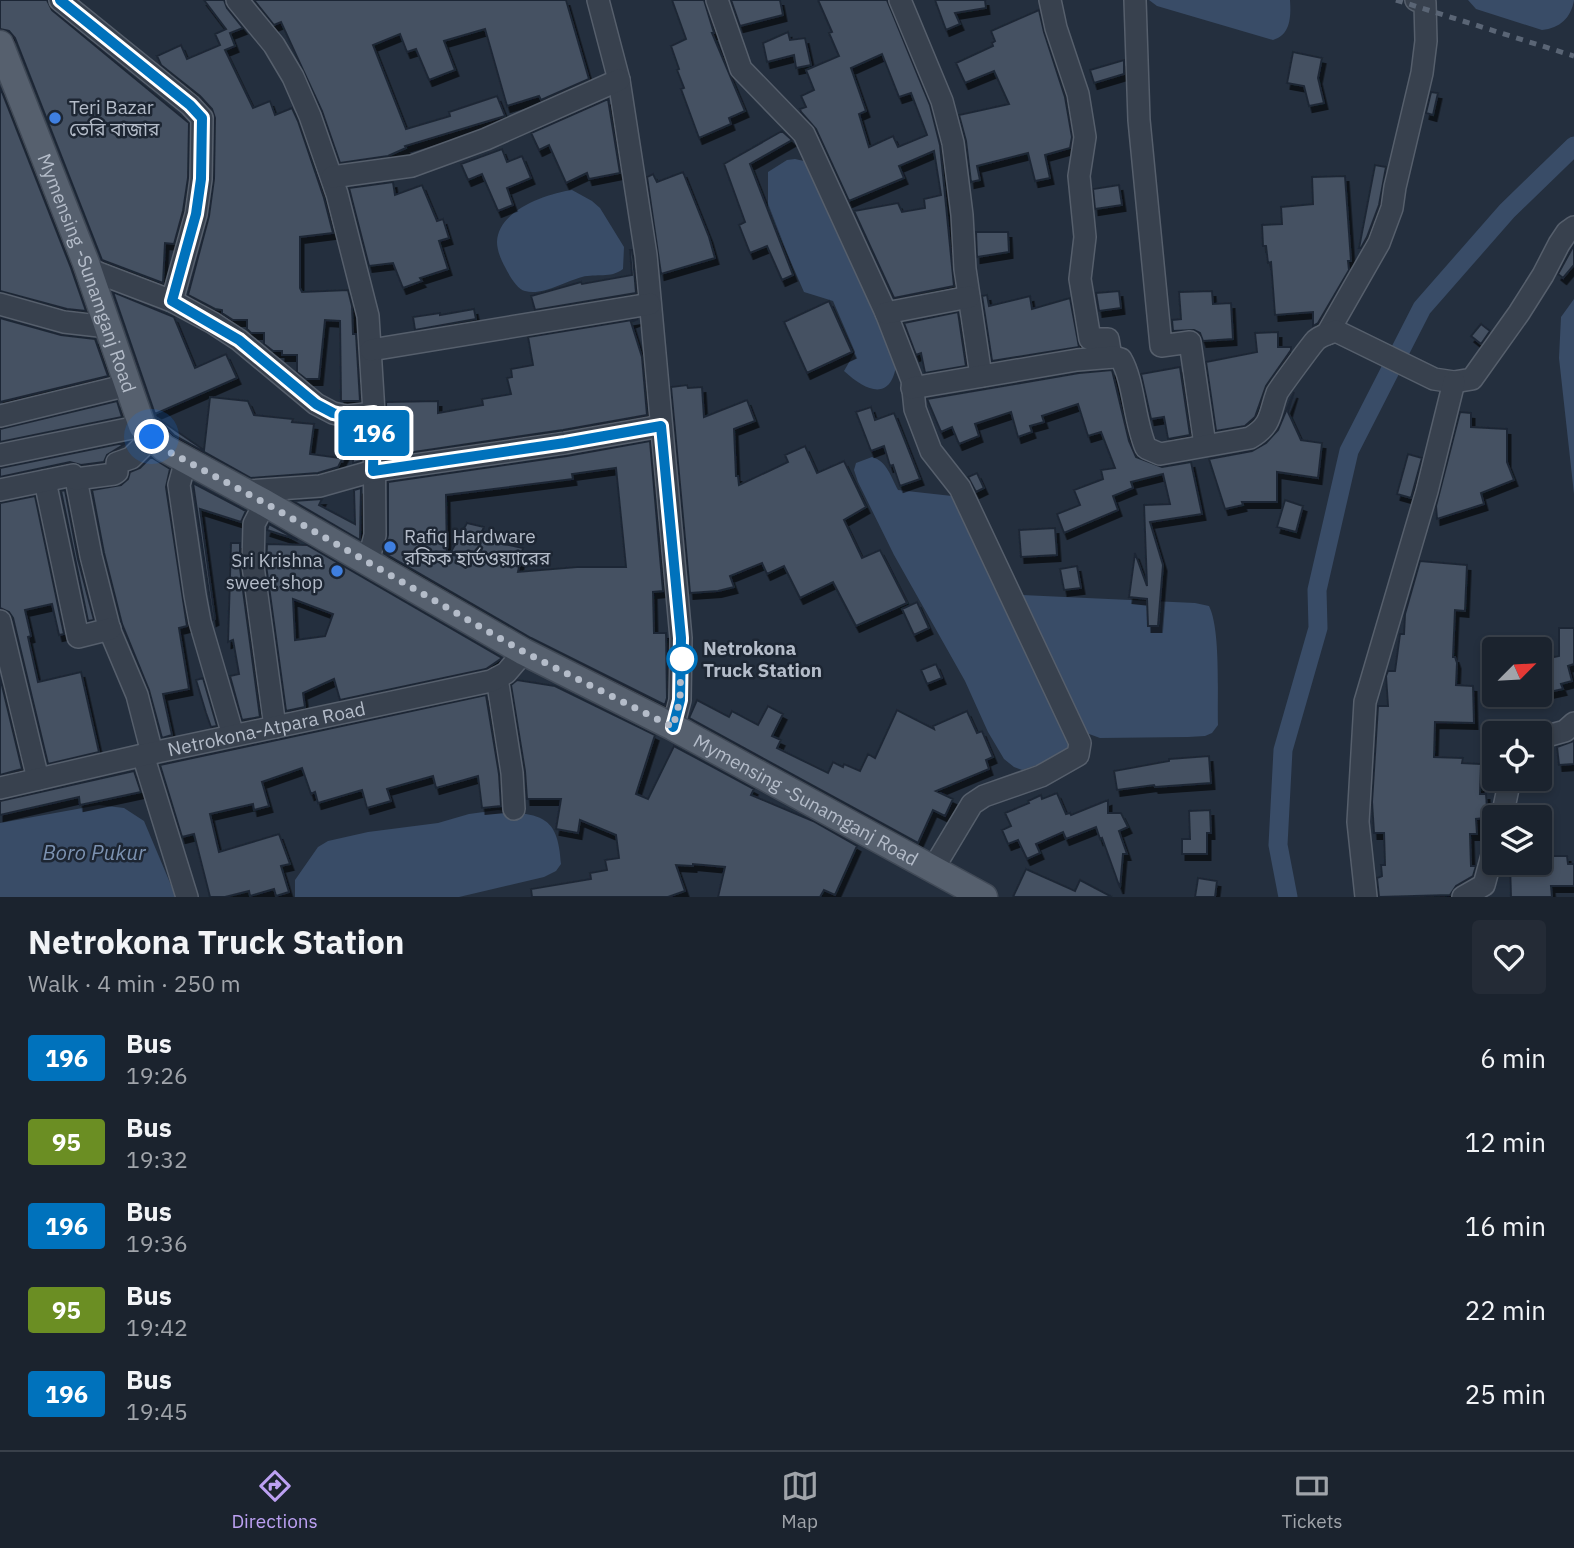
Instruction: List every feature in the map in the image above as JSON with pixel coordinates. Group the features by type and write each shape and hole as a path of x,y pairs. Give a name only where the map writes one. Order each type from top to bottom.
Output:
{"main road":[{"name":"Mymensing -Sunamganj Road","path":"0,44 88,269 128,385 147,431 164,449 235,486 524,652 673,727 984,897"}],"street":[{"path":"60,0 190,105 202,118 201,179 196,214 172,301"},
{"path":"598,0 619,80 646,255 682,659 680,700 673,727"},
{"path":"717,0 741,69 804,134 886,313 912,380 915,409 930,451 960,488 1080,743 1078,755 1056,768 984,796 972,804 933,869"},
{"path":"900,0 942,101 953,143 969,297 981,376"},
{"path":"1050,0 1056,28 1078,93 1085,137 1079,176 1085,237 1080,279 1090,338 1108,339 1111,357"},
{"path":"1135,0 1139,120 1161,346 1190,342 1205,445"},
{"path":"912,388 1077,360 1111,357 1121,359 1127,373 1139,432 1146,449 1160,454 1250,438 1263,430 1275,405 1278,391 1315,341 1331,333 1379,243 1392,208 1415,110 1424,51 1425,3 1416,0"},
{"path":"247,2 293,76 332,177 368,316 374,413 375,536 368,562"},
{"path":"332,177 412,166 486,139 619,80"},
{"path":"1331,333 1444,381 1472,379 1519,313 1567,232 1574,228"},
{"path":"88,269 172,301 239,340 316,404 333,413 346,416 374,413"},
{"path":"886,313 969,297"},
{"path":"0,304 64,322 108,327"},
{"path":"371,351 650,304"},
{"path":"1366,897 1358,822 1365,702 1427,491 1444,381"},
{"path":"0,416 128,385"},
{"path":"235,486 249,491 306,488 373,471 661,426"},
{"path":"0,455 147,431"},
{"path":"76,480 117,472 117,463 131,458 147,431"},
{"path":"186,460 179,485 195,595 200,622 233,736"},
{"path":"0,490 73,475 76,480 91,556 110,629 137,695 147,754 187,897"},
{"path":"45,481 78,637 110,629"},
{"path":"265,503 254,524 253,566 275,727"},
{"path":"0,621 38,779"},
{"name":"Netrokona-Atpara Road","path":"0,788 496,678 506,673 524,652"},
{"path":"496,678 512,774 514,810"},
{"path":"1552,735 1565,731 1574,723"},
{"path":"1463,897 1484,885 1487,875"}],"water":[{"path":"1149,0 1290,0 1290,18 1287,29 1279,38 1273,40 1157,6"},
{"path":"1468,0 1574,0 1564,21 1542,30 1476,9"},
{"path":"787,160 804,161 813,175 897,359 895,373 885,387 870,388 844,371 855,352 833,301 804,292 768,210 768,172"},
{"path":"572,190 600,208 624,247 623,269 608,275 582,277 539,291 522,290 511,278 501,258 497,242 499,231 505,221 525,206 549,195"},
{"path":"1574,299 1574,494 1559,358 1561,317"},
{"path":"872,457 885,466 898,490 952,496 967,519 1071,744 1067,755 1022,770 1004,759 988,732 965,681 894,555 858,482 854,470 856,463"},
{"path":"1022,595 1195,603 1209,606 1217,647 1218,725 1212,733 1205,736 1188,737 1100,738 1081,731"},
{"name":"Boro Pukur","path":"99,805 124,808 144,821 176,897 0,897 0,823"},
{"path":"498,810 536,817 551,827 556,835 561,864 556,871 544,877 459,897 295,897 295,880 318,847 328,841"}],"building":[{"path":"0,0 47,0 52,10 189,123 188,178 183,211 174,244 165,243 163,283 102,260 15,38 9,31 0,29"},
{"path":"204,0 224,0 243,28 230,33 235,46 225,50 253,108 270,101 275,115 292,108 298,121 333,233 300,237 300,288 302,292 348,290 352,306 353,334 356,334 360,401 341,401 340,321 325,320 319,379 306,379 297,372 297,355 282,355 282,351 273,351 264,344 264,333 251,333 247,329 247,320 233,320 222,313 222,310 188,295 209,216 214,179 215,118 212,109 200,96 161,65 157,56 181,45 187,59 220,45 215,34 226,29"},
{"path":"254,0 566,0 589,79 541,100 539,96 507,106 485,29 444,41 455,70 429,80 416,49 407,52 400,34 373,45 406,129 450,116 449,112 497,96 505,116 405,146 406,148 388,156 340,163 322,111 281,22 274,25"},
{"path":"672,0 704,0 712,33 745,111 729,118 731,124 699,138 681,89 684,88 671,46 686,39"},
{"path":"731,0 780,0 783,15 740,26"},
{"path":"818,0 887,0 930,105 940,145 954,286 894,298 854,211 898,203 902,212 925,208 924,199 941,195 934,151 899,166 904,178 849,201 816,129 801,112 800,109 806,107 801,96 814,90 806,70 839,56 829,33 832,32","holes":["882,54 899,97 911,93 927,135 898,147 893,136 869,147 859,114 866,111 851,68"]},
{"path":"935,0 985,0 986,8 955,13 960,24 946,30"},
{"path":"1039,10 1065,97 1072,137 1070,148 1045,155 1050,178 1035,181 1028,153 977,166 980,180 971,182 966,141 959,115 1009,104 994,71 965,83 956,63 993,46 995,41 991,31"},
{"path":"788,32 790,40 805,38 811,65 796,68 794,55 767,62 763,43"},
{"path":"1293,52 1322,58 1318,78 1324,103 1309,106 1304,86 1287,83"},
{"path":"1124,60 1124,74 1094,83 1090,70"},
{"path":"0,87 86,311 67,309 0,291"},
{"path":"1431,92 1438,93 1433,115 1426,113"},
{"path":"608,99 620,173 589,179 587,173 566,183 549,145 539,150 531,133"},
{"path":"782,131 792,140 750,164 793,275 782,280 767,246 750,253 739,225 745,222 724,164"},
{"path":"502,149 507,162 522,156 531,178 507,188 513,205 498,211 482,174 468,180 461,164"},
{"path":"1375,165 1386,167 1379,205 1367,237 1359,248"},
{"path":"683,172 715,258 661,274 647,177 653,174 657,182"},
{"path":"1345,176 1351,261 1348,261 1349,270 1318,323 1313,326 1313,312 1275,315 1271,262 1268,263 1266,246 1263,246 1262,225 1282,224 1281,207 1313,204 1312,177"},
{"path":"393,182 395,195 422,185 437,221 443,219 449,238 439,241 448,269 420,278 422,281 403,288 393,263 369,266 349,188"},
{"path":"1119,185 1122,205 1095,209 1093,189"},
{"path":"976,232 1008,232 1009,252 977,257"},
{"path":"1574,245 1574,265 1563,278 1558,274"},
{"path":"630,250 636,293 535,310 531,296 581,282 582,284 632,275"},
{"path":"1119,291 1121,308 1099,311 1096,293"},
{"path":"1212,291 1213,304 1231,303 1233,339 1203,341 1200,333 1194,330 1173,331 1172,320 1181,319 1179,292"},
{"path":"113,292 174,317 195,368 226,354 237,378 155,414"},
{"path":"987,295 989,306 1030,296 1032,309 1070,298 1079,347 992,361 982,296"},
{"path":"829,301 852,352 807,373 784,322"},
{"path":"474,309 476,319 415,330 413,317"},
{"path":"958,312 966,366 925,373 921,353 916,355 904,323"},
{"path":"0,318 61,335 95,339 108,376 0,402"},
{"path":"638,319 631,322 642,357 647,415 387,456 386,402 438,401 438,413 483,405 482,399 511,394 507,378 512,377 511,369 533,365 528,337"},
{"path":"1481,324 1490,331 1481,344 1471,336"},
{"path":"1278,332 1278,347 1291,347 1291,350 1266,386 1255,417 1245,426 1216,431 1206,362 1257,352 1255,333"},
{"path":"1180,367 1190,435 1168,439 1164,417 1151,419 1141,374"},
{"path":"1112,370 1129,441 1136,457 1162,467 1191,462 1202,514 1150,522 1163,565 1158,626 1148,626 1147,599 1129,597 1135,553 1147,586 1144,505 1170,504 1163,474 1131,482 1133,488 1113,496 1118,510 1064,533 1057,514 1080,505 1074,490 1103,479 1101,470 1115,468 1101,432 1088,436 1078,404 1042,416 1044,422 1030,426 1032,432 1018,437 1011,412 975,424 979,436 959,444 952,427 941,432 927,399 1079,373"},
{"path":"687,385 688,388 702,387 704,417 747,400 755,421 734,429 736,476 739,485 788,462 785,455 805,446 817,473 844,461 866,507 844,520 862,558 880,550 907,603 856,626 833,582 800,598 784,566 767,574 762,563 730,576 734,587 690,593 671,387"},
{"path":"1294,392 1288,412 1301,440 1322,443 1318,478 1277,472 1277,502 1242,502 1243,505 1225,509 1209,459 1252,451 1266,443 1278,430"},
{"path":"210,397 248,401 254,415 314,424 310,454 341,458 343,429 361,428 361,461 353,463 353,439 338,467 318,473 251,478 174,435 156,417 204,450"},
{"path":"117,401 122,417 0,442 0,429"},
{"path":"871,407 875,420 894,413 920,479 900,486 884,446 871,451 856,412"},
{"path":"1460,412 1471,413 1471,427 1507,429 1507,462 1514,480 1481,493 1484,504 1437,519 1436,506"},
{"path":"650,441 663,591 653,592 654,633 666,633 665,705 531,638 384,553 388,535 388,482","holes":["616,468 626,567 577,567 518,572 523,548 499,543 500,539 480,536 484,527 467,523 447,559 446,495 573,479 572,474"]},
{"path":"128,442 107,455 104,462 81,465 70,462 0,477 0,468"},
{"path":"1408,454 1422,458 1411,498 1397,494"},
{"path":"151,457 170,469 166,487 187,626 179,628 189,689 163,694 172,735 162,738 149,690 122,624 92,490 121,485 128,479 130,472 140,468"},
{"path":"977,473 984,488 976,492 968,477"},
{"path":"193,483 246,511 241,522 200,509 215,619 213,620"},
{"path":"361,488 360,540 293,501 322,499 319,505 355,524 354,490"},
{"path":"65,490 78,559 94,620 88,621 61,491"},
{"path":"35,496 64,634 59,635 52,604 25,610 38,682 81,672 99,752 48,764 13,618 9,612 0,608 0,503"},
{"path":"1285,500 1303,506 1296,532 1277,527"},
{"path":"269,524 298,540 267,530"},
{"path":"1055,528 1057,555 1021,557 1019,530"},
{"path":"231,543 240,543 240,568 260,717 242,720 230,676 239,674 233,640 228,642"},
{"path":"267,544 307,545 502,658 486,669 340,700 334,679 303,693 305,707 286,711 266,565","holes":["293,599 333,614 325,636 295,640"]},
{"path":"1420,561 1467,565 1465,611 1455,610 1453,657 1457,663 1456,685 1473,686 1474,723 1435,722 1434,757 1463,758 1462,763 1481,764 1480,794 1486,794 1487,805 1482,805 1482,818 1476,819 1477,834 1470,834 1471,866 1476,866 1473,876 1456,886 1450,895 1379,897 1377,878 1382,876 1381,865 1385,865 1384,833 1374,833 1372,802 1378,706 1388,706 1386,676 1388,671 1395,671 1400,634 1404,634 1405,614"},
{"path":"1077,566 1081,588 1064,590 1060,569"},
{"path":"917,602 929,628 914,635 902,609"},
{"path":"1559,628 1574,628 1574,664 1568,666 1572,681 1561,684 1563,689 1552,691 1552,657 1559,656"},
{"path":"936,664 942,678 927,684 921,670"},
{"path":"0,677 22,769 0,775"},
{"path":"203,678 217,726 211,727 196,680"},
{"path":"517,680 555,686 655,735 636,794 648,799 674,746 754,789 751,795 813,821 857,846 835,895 824,890 820,897 718,897 725,867 693,864 676,865 685,891 668,897 532,897 531,889 591,879 590,873 607,870 605,860 619,858 616,835 580,820 578,833 556,829 561,799 527,799 511,685"},
{"path":"486,695 499,774 501,806 482,808 478,776 436,788 433,776 387,789 391,801 367,808 362,790 318,803 315,792 311,794 302,768 262,782 269,806 254,810 253,804 210,814 219,852 279,834 290,864 281,866 289,892 276,896 274,889 250,896 249,891 225,897 210,897 194,834 182,837 160,765"},
{"path":"697,700 729,717 732,711 758,725 768,706 783,714 772,736 781,740 777,748 828,773 833,762 860,771 868,754 875,758 897,710 934,729 933,726 967,711 977,733 982,731 993,757 986,760 989,769 936,791 953,799 945,816 933,810 918,843 689,718"},
{"path":"1574,741 1574,764 1559,765 1557,747"},
{"path":"1209,756 1211,783 1154,785 1117,790 1114,771 1169,759"},
{"path":"134,771 141,792 80,805 79,797 0,815 0,801"},
{"path":"1057,793 1066,814 1071,815 1108,800 1108,813 1121,813 1128,827 1119,831 1127,854 1123,854 1120,888 1096,827 1066,839 1063,832 1036,844 1040,853 1027,859 1018,840 1008,844 1002,830 1011,826 1005,813 1041,795 1042,799"},
{"path":"1210,810 1211,833 1207,833 1207,854 1182,854 1182,839 1190,839 1189,811"},
{"path":"1552,856 1567,856 1568,864 1574,864 1574,886 1551,886 1552,897 1511,897 1510,875 1552,875"},
{"path":"1026,869 1075,891 1080,880 1112,897 1013,897"},
{"path":"1198,878 1217,881 1215,897 1195,897"}],"waterway":[{"path":"1288,897 1278,845 1283,750 1318,628 1317,590 1349,451 1422,308 1507,211 1574,146"}],"railway":[{"path":"1396,0 1574,56"}],"bus line":[{"name":"196","path":"60,0 199,112 202,118 201,179 196,214 172,301 239,340 316,404 346,416 374,413 373,471 661,426 681,638 680,700 673,727"}],"place":[{"name":"Teri Bazar তেরি বাজার","path":"55,118"},
{"name":"Rafiq Hardware রফিক হার্ডওয়্যারের","path":"390,547"},
{"name":"Sri Krishna sweet shop","path":"337,571"},
{"name":"Netrokona Truck Station","path":"682,659"}],"route":[{"path":"152,437 164,449 265,503 524,652 673,727 680,700 681,654 682,659"}]}
